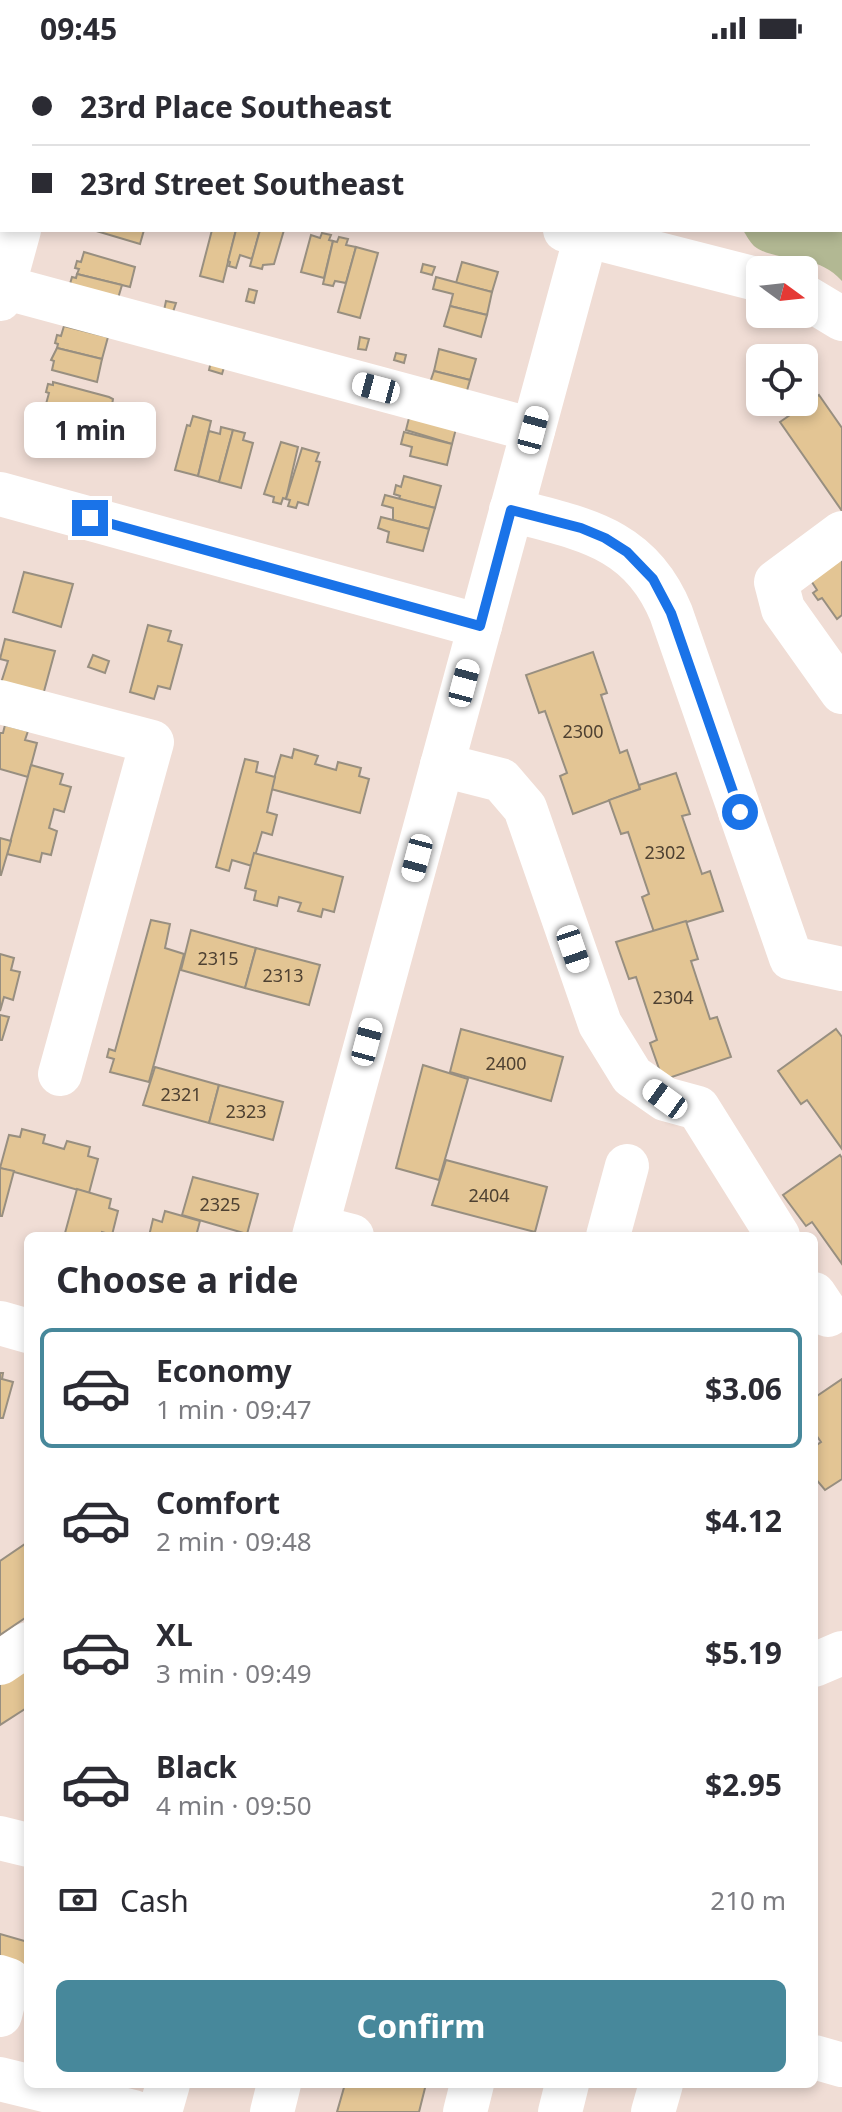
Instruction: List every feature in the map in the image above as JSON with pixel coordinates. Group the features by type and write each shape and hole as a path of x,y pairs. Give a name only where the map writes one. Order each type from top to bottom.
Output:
{"street":[{"path":"18,232 2,293 533,430"},
{"path":"328,1232 442,765 533,430 575,233 746,276"},
{"path":"818,304 842,319"},
{"path":"0,494 480,626"},
{"path":"511,510 581,528 605,538 636,560 660,590 671,613 791,958 842,969"},
{"path":"842,533 776,582 783,609 842,692"},
{"path":"0,702 152,742 60,1074"},
{"path":"442,765 501,780 525,808 600,1024 632,1076 665,1099 698,1108 776,1232"},
{"path":"609,1232 627,1166"},
{"path":"0,1323 24,1330"},
{"path":"0,1663 24,1647"},
{"path":"818,1663 842,1653"},
{"path":"0,1838 24,1844"},
{"path":"0,1977 9,1980 0,2015"},
{"path":"818,2058 842,2065"},
{"path":"0,2079 24,2085"},
{"path":"36,2088 134,2112"},
{"path":"160,2112 167,2088"},
{"path":"272,2112 278,2088"},
{"path":"465,2112 471,2088"},
{"path":"560,2112 566,2088"},
{"path":"653,2112 660,2088"}],"green space":[{"path":"744,232 842,232 842,281 818,264 818,256 780,256 754,246"}],"building":[{"path":"100,232 143,232 140,244"},
{"path":"211,232 236,232 223,282 200,276"},
{"path":"235,232 259,232 252,259 240,255 236,268 229,266"},
{"path":"259,232 283,232 274,264 263,265 262,269 250,266"},
{"path":"322,233 331,235 329,240 333,241 324,278 301,272 311,235 320,238"},
{"path":"339,237 348,239 346,245 356,247 346,283 335,281 333,286 323,284 333,241 337,242"},
{"path":"356,247 378,253 360,318 338,312"},
{"path":"84,252 135,267 130,287 77,274 77,261 81,262"},
{"path":"462,262 498,272 492,292 456,283"},
{"path":"423,264 435,267 432,275 421,272"},
{"path":"77,274 122,285 116,305 70,284"},
{"path":"436,277 492,292 487,315 450,306 453,294 433,289"},
{"path":"249,289 257,291 254,303 246,301"},
{"path":"166,301 176,303 171,318 163,315"},
{"path":"450,306 487,315 481,337 444,326"},
{"path":"64,326 108,337 102,359 57,348 57,335 61,336"},
{"path":"360,337 369,339 366,350 358,349"},
{"path":"57,348 102,359 97,382 52,370 54,361 51,360"},
{"path":"439,349 476,359 470,380 434,371"},
{"path":"396,353 406,355 404,363 394,360"},
{"path":"212,357 226,361 222,374 209,370"},
{"path":"434,371 470,380 464,401 427,391"},
{"path":"53,382 109,397 113,399 112,405 107,404 103,420 46,404 48,384 53,385"},
{"path":"818,396 842,428 842,511 780,422 789,416 818,416"},
{"path":"193,416 211,421 198,476 175,470 187,425 190,426"},
{"path":"409,418 458,421 452,444 406,430"},
{"path":"221,427 233,430 219,482 198,476 209,431 220,434"},
{"path":"233,430 245,433 243,440 253,443 241,488 219,482"},
{"path":"404,432 452,444 447,465 410,456 412,447 401,444"},
{"path":"281,442 298,447 286,499 283,498 281,504 273,502 274,497 264,494"},
{"path":"302,448 319,453 316,461 320,462 308,505 298,502 296,508 288,506 290,500 286,499"},
{"path":"404,476 441,486 435,508 399,499 400,496 394,494 396,485 401,487"},
{"path":"385,495 435,508 429,529 393,520 393,508 382,505"},
{"path":"381,517 429,529 423,551 387,542 389,532 378,528"},
{"path":"842,556 842,615 837,619 822,598 818,600 813,593 817,590 810,579"},
{"path":"24,572 73,584 61,627 13,612"},
{"path":"148,625 171,631 168,641 182,645 170,689 158,686 154,699 130,692"},
{"path":"5,639 55,651 43,695 1,683 8,661 0,659"},
{"path":"593,652 607,693 601,695 620,753 627,750 640,789 573,814 560,776 567,773 545,711 539,713 526,675"},
{"path":"93,655 109,661 105,673 88,667"},
{"path":"5,725 28,731 25,740 37,743 28,777 0,769 0,733 3,733"},
{"path":"294,749 318,756 315,764 336,770 338,762 361,768 359,776 369,779 360,813 271,789 281,755 292,758"},
{"path":"245,759 258,762 256,772 275,777 267,812 277,815 272,835 262,832 252,866 232,860 229,871 216,867"},
{"path":"31,765 63,774 60,784 71,787 64,812 54,809 49,828 57,831 51,855 42,853 40,862 7,854"},
{"path":"676,773 690,814 682,816 702,874 710,871 723,911 654,932 642,897 649,894 628,832 621,834 609,800 640,789 639,785"},
{"path":"0,838 11,841 1,875 0,875"},
{"path":"254,853 343,877 334,912 323,909 321,917 298,911 301,903 279,897 277,906 254,900 256,891 245,888"},
{"path":"151,920 170,924 165,948 184,954 149,1082 110,1072 114,1059 107,1057 109,1049 115,1051"},
{"path":"686,921 698,959 691,961 710,1019 717,1017 731,1057 663,1080 650,1043 657,1040 636,977 629,979 616,942"},
{"path":"191,930 256,948 245,988 181,970"},
{"path":"256,948 320,965 309,1005 245,988"},
{"path":"0,954 14,958 11,970 20,972 13,1000 4,997 0,1011"},
{"path":"0,1015 9,1017 2,1040 0,1040"},
{"path":"461,1029 563,1057 551,1101 450,1072"},
{"path":"836,1029 842,1037 842,1149 807,1100 801,1104 778,1071"},
{"path":"423,1065 468,1079 439,1180 396,1168"},
{"path":"155,1067 219,1085 209,1123 143,1105"},
{"path":"219,1085 283,1102 273,1140 209,1123"},
{"path":"22,1129 45,1135 43,1143 64,1149 67,1141 90,1147 88,1156 98,1159 89,1193 0,1168 9,1135 20,1137"},
{"path":"840,1155 842,1264 812,1222 806,1226 783,1195"},
{"path":"446,1160 547,1187 535,1232 432,1205"},
{"path":"0,1168 14,1171 2,1216 0,1216"},
{"path":"193,1177 258,1194 248,1232 182,1215"},
{"path":"77,1189 111,1199 109,1208 118,1211 113,1232 65,1232"},
{"path":"165,1211 200,1221 197,1232 150,1232 153,1219 162,1222"},
{"path":"0,1373 3,1373 2,1379 13,1382 3,1418 0,1418"},
{"path":"842,1379 842,1479 825,1490 818,1482 818,1444 821,1442 818,1438 818,1395"},
{"path":"24,1545 24,1619 0,1635 0,1561"},
{"path":"24,1654 24,1710 0,1725 0,1670"},
{"path":"0,1934 24,1941 24,1971 0,1964"},
{"path":"344,2088 425,2088 419,2112 337,2112"}],"route":[{"path":"90,518 480,626 511,510 581,528 605,538 646,569 666,601 740,812"}]}
